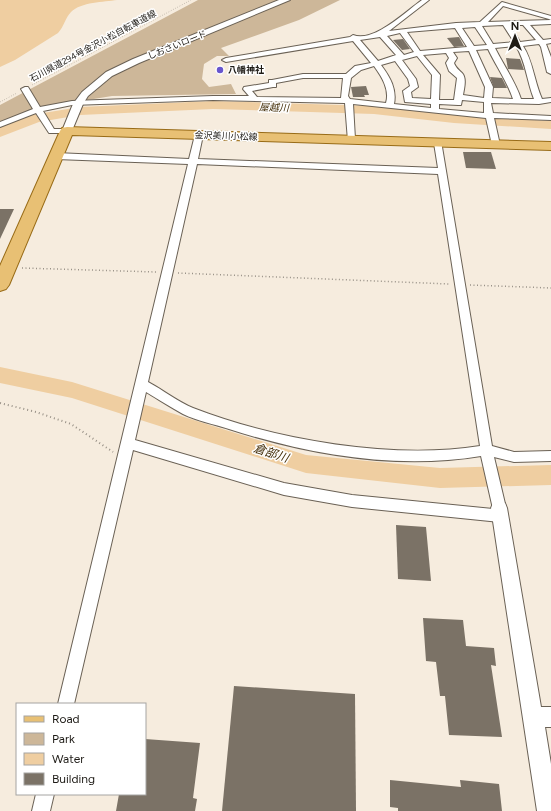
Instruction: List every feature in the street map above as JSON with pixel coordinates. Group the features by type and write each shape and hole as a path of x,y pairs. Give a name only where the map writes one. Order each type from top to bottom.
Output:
{"main road":[{"name":"金沢美川小松線","path":"69,127 199,135 551,146"},
{"path":"0,285 69,127"}],"street":[{"name":"しおさいロード","path":"79,104 85,94 116,70 286,0"},
{"path":"381,33 426,0"},
{"path":"480,24 502,4 551,18"},
{"path":"542,22 551,32"},
{"path":"226,60 353,37 402,30 456,25 551,22"},
{"path":"505,23 526,56 518,101"},
{"path":"525,23 541,42 547,52 551,72"},
{"path":"480,24 492,47 488,101 496,145"},
{"path":"456,25 472,48 490,64 522,84 547,118"},
{"path":"402,30 420,53 424,63 436,75 435,111"},
{"path":"381,33 412,79 414,87 407,91 408,100 458,103 461,78 460,75 452,69 450,63 452,58 448,51"},
{"path":"353,37 375,63 390,87 392,95 389,106"},
{"path":"254,98 247,89 272,85 272,82 303,76 346,76 358,68 398,57 420,53 492,47 494,45 551,41"},
{"path":"346,76 344,97 348,102 351,139"},
{"path":"25,89 48,127 52,130 69,127 79,104"},
{"path":"459,97 488,101 536,102 551,100"},
{"path":"0,125 37,110 79,104 213,98 254,98 348,102 490,117 547,118"},
{"path":"66,703 199,135"},
{"path":"438,143 487,454 542,717 548,811"},
{"path":"56,156 442,171"},
{"path":"141,386 188,411 258,433 298,442 362,453 411,457 487,454 514,457 551,456"},
{"path":"129,437 284,489 352,501 500,512"},
{"path":"41,811 45,795"}],"path":[{"name":"石川県道294号金沢小松自転車道線","path":"0,102 191,0"},
{"path":"9,267 551,288"},
{"path":"0,403 36,412 71,424 116,454"}],"green space":[{"path":"198,0 340,0 299,20 221,48 229,56 217,56 204,64 202,79 209,87 231,84 236,94 112,96 45,107 0,122 0,105"}],"water":[{"path":"0,0 117,0 87,4 75,9 69,14 58,33 15,60 0,67"}],"building":[{"path":"459,37 464,46 454,47 447,38"},
{"path":"403,39 410,49 402,50 393,40"},
{"path":"506,58 520,59 524,70 508,69"},
{"path":"490,77 502,78 507,88 494,88"},
{"path":"366,86 369,95 364,95 365,97 353,97 351,87"},
{"path":"463,152 491,152 496,169 466,168"},
{"path":"0,209 14,209 0,239"},
{"path":"396,525 426,527 431,581 398,579"},
{"path":"423,618 463,620 466,646 494,648 496,666 491,665 502,737 449,735 445,696 440,696 436,662 426,661"},
{"path":"234,686 355,694 356,811 222,811"},
{"path":"146,739 200,743 193,798 197,799 195,811 116,811 119,795 146,795"},
{"path":"390,780 461,787 460,780 499,784 502,811 398,811 398,808 390,807"}],"waterway":[{"name":"屋越川","path":"0,133 12,126 36,118 80,111 213,105 374,110 454,119 551,125"},
{"name":"倉部川","path":"0,375 72,390 306,464 440,478 551,475"}],"place":[{"name":"八幡神社","path":"220,70"}]}
